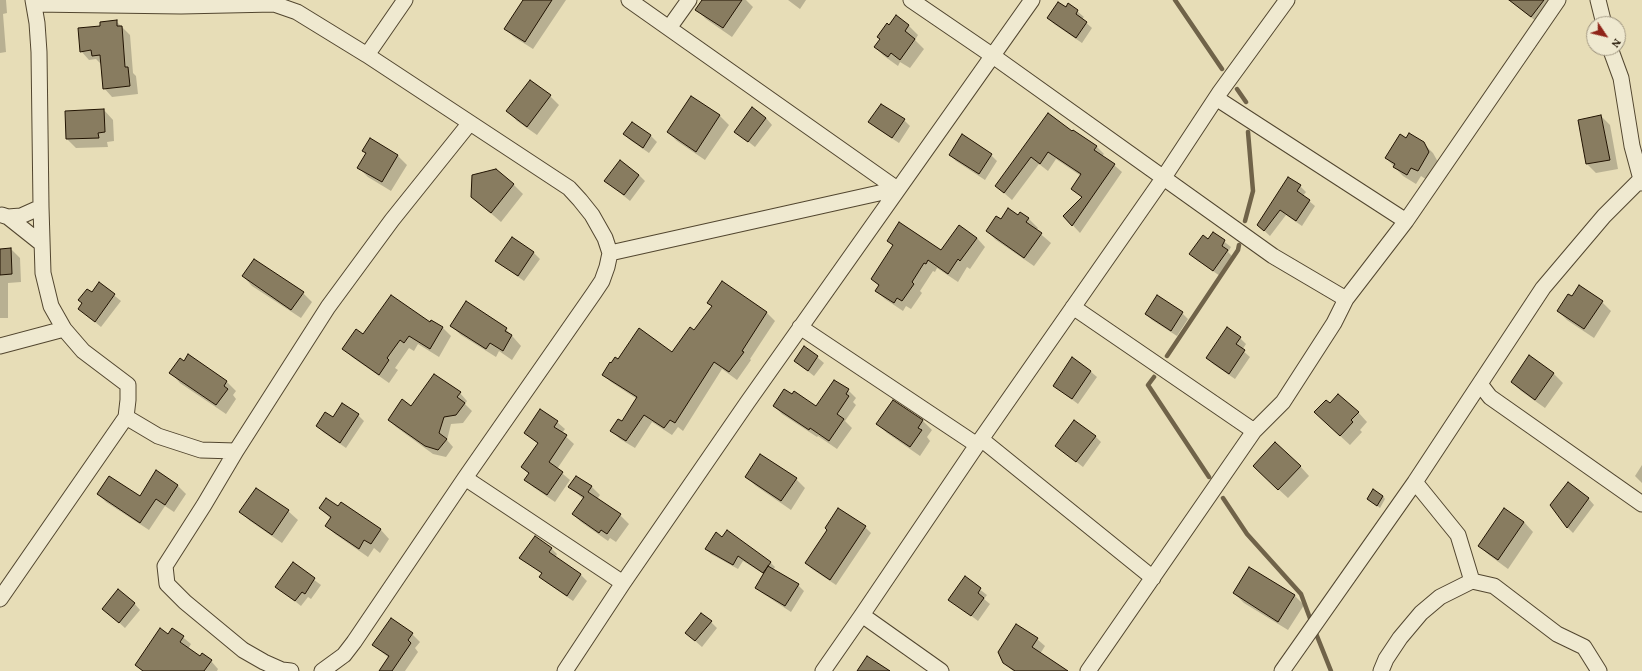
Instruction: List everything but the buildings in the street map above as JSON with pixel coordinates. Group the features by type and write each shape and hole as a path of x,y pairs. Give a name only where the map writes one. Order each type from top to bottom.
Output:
{"street":[{"path":"367,55 405,0"},
{"path":"628,0 897,190"},
{"path":"669,28 689,0"},
{"path":"911,0 1164,177 1273,256 1346,299"},
{"path":"565,671 623,583 800,327 1032,0"},
{"path":"822,671 862,615 979,442 1164,177 1216,98 1287,0"},
{"path":"1088,671 1254,431 1283,402 1334,323 1346,299 1406,220 1558,0"},
{"path":"1598,0 1602,16"},
{"path":"0,599 110,438 126,417 128,400 128,385 84,351 64,330 51,306 44,273 42,244 40,207 39,52 38,23 34,2 181,6 274,4 297,12 367,55 469,124 569,188 592,215 605,238 610,254 602,281 465,478 354,642 344,656 322,671"},
{"path":"1282,671 1415,482 1543,288 1604,216 1642,181 1632,146 1621,78 1613,56"},
{"path":"1216,98 1406,220"},
{"path":"291,671 282,670 243,650 185,602 168,584 165,566 328,307 392,220 469,124"},
{"path":"610,254 897,190"},
{"path":"4,216 21,216 40,207"},
{"path":"4,216 42,244"},
{"path":"1073,307 1254,431"},
{"path":"800,327 979,442 1153,578"},
{"path":"0,346 64,330"},
{"path":"1480,384 1490,397 1642,504"},
{"path":"126,417 158,436 201,450 236,451"},
{"path":"465,478 623,583"},
{"path":"1415,482 1458,535 1472,581"},
{"path":"1381,671 1386,659 1400,638 1421,613 1440,597 1472,581 1494,586 1557,634 1584,647 1599,671"},
{"path":"862,615 940,671"}],"waterway":[{"path":"1175,0 1222,69"},
{"path":"1237,89 1246,102"},
{"path":"1245,221 1253,191 1248,132"},
{"path":"1167,356 1238,250 1239,245"},
{"path":"1154,377 1148,385 1209,477"},
{"path":"1223,498 1247,534 1301,594 1311,621"},
{"path":"1315,631 1331,671"}]}
